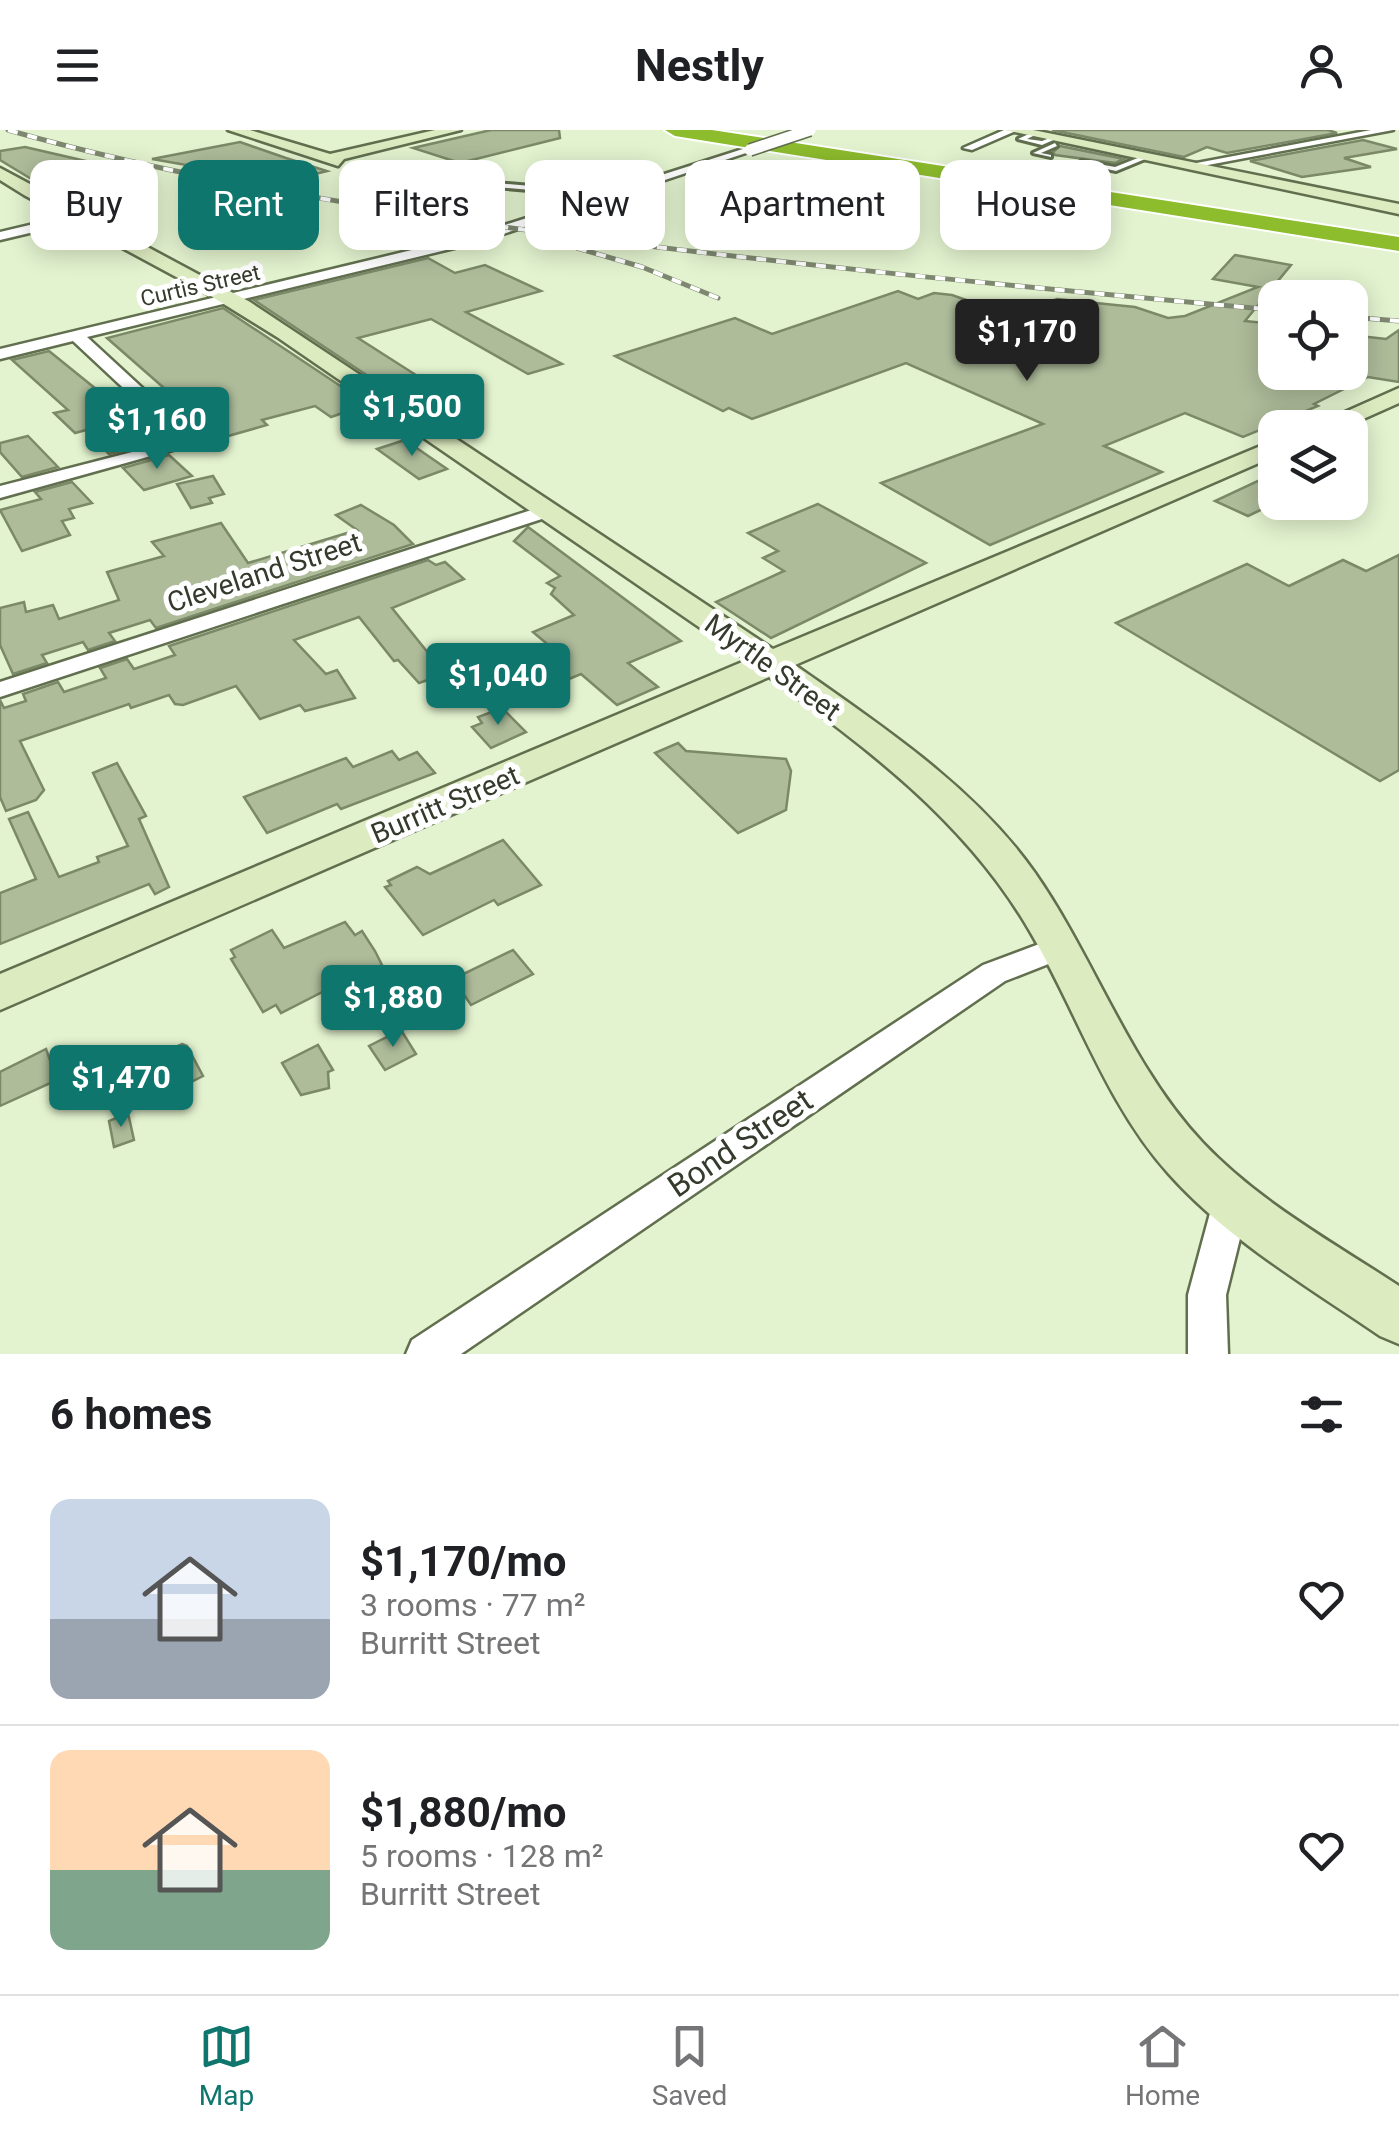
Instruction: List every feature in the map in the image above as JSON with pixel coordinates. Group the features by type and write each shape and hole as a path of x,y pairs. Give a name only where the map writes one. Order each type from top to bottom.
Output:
{"highway":[{"path":"676,130 1399,244"},
{"path":"774,130 1399,226"}],"street":[{"path":"235,130 332,160 454,130"},
{"name":"Curtis Street","path":"665,178 810,130"},
{"path":"968,148 1012,130 1399,208"},
{"path":"1192,165 1388,130"},
{"name":"Myrtle Street","path":"0,174 30,192"},
{"name":"Curtis Street","path":"0,354 474,239 525,223"},
{"path":"0,236 30,228"},
{"name":"Myrtle Street","path":"134,250 230,299 547,511 773,664 942,796 1002,852 1063,946 1115,1052 1164,1132 1232,1202 1399,1317"},
{"path":"0,492 192,442 76,335"},
{"path":"1364,410 1399,395"},
{"name":"Burritt Street","path":"0,993 1258,454"},
{"name":"Cleveland Street","path":"0,690 547,511"},
{"name":"Bond Street","path":"426,1354 994,973 1063,946"},
{"path":"1208,1354 1207,1294 1232,1202"}],"lane":[{"path":"1049,156 1036,153 1061,139"},
{"path":"1111,169 1148,156"}],"building":[{"path":"491,130 559,130 560,138 472,160 451,160 413,148"},
{"path":"1052,130 1337,133 1227,153 1207,147 1184,157"},
{"path":"1363,140 1397,149 1344,158 1371,167 1302,177 1250,161"},
{"path":"240,142 294,160 178,160 178,164 152,159"},
{"path":"1060,146 1124,159 1115,163 1053,152"},
{"path":"25,147 81,160 30,160 30,178 0,160 0,151"},
{"path":"1235,255 1291,265 1279,280 1258,280 1258,287 1213,279"},
{"path":"428,258 455,273 485,265 541,291 466,312 562,364 528,374 431,319 358,338 430,384 395,394 254,300"},
{"path":"1258,287 1258,305 1245,321 1258,322 1258,390 1342,390 1308,410 1258,410 1258,431 1243,437 1185,413 1104,446 1162,472 990,545 881,483 1043,424 906,363 752,419 729,408 723,411 615,356 735,318 772,334 898,291 918,299 934,293 952,295 1003,313 1033,302 1042,305 1057,299 1135,307 1168,318 1185,316"},
{"path":"223,308 366,403 331,417 315,406 262,420 267,425 221,438 107,338"},
{"path":"1399,330 1399,382 1368,377 1368,337 1386,339"},
{"path":"49,351 156,442 109,454 86,430 75,433 54,413 68,410 12,360"},
{"path":"28,436 58,467 22,477 0,452 0,443"},
{"path":"405,440 447,469 419,479 377,449"},
{"path":"169,455 192,476 144,490 123,468"},
{"path":"213,476 224,494 209,498 212,503 191,508 177,484"},
{"path":"1258,481 1258,511 1248,516 1215,501"},
{"path":"72,482 92,503 69,509 74,518 62,521 70,535 22,551 0,510 41,499 35,492"},
{"path":"818,504 926,563 771,638 716,602 784,571 763,558 778,551 748,533"},
{"path":"361,505 394,525 413,544 156,628 150,620 109,633 115,641 88,650 83,642 42,655 47,663 13,674 0,645 0,608 24,602 26,612 53,605 59,619 119,600 107,572 164,556 152,542 221,523 248,563 357,530 336,515"},
{"path":"528,527 681,641 628,663 658,687 617,705 581,674 564,681 540,660 558,653 533,632 574,615 551,594 555,588 547,583 560,576 514,541"},
{"path":"1399,555 1399,770 1380,781 1116,623 1247,564 1289,586 1343,560 1366,571"},
{"path":"428,560 436,565 445,562 464,579 392,608 445,674 419,683 398,660 394,661 359,617 294,640 326,674 337,670 355,698 305,711 300,705 260,719 236,686 183,705 175,704 169,695 131,708 129,704 20,741 44,790 36,800 6,811 0,797 0,700 4,708 26,701 23,694 58,682 64,692 106,678 100,668 127,659 134,669 175,655 169,646"},
{"path":"502,708 526,732 491,748 472,727 482,723 478,717"},
{"path":"678,743 686,751 786,759 791,771 786,810 738,833 655,753"},
{"path":"392,751 399,760 417,752 435,773 341,809 337,804 267,833 244,797 346,758 353,767"},
{"path":"117,763 146,816 139,819 169,887 155,894 149,884 0,944 0,893 36,879 9,819 28,812 59,877 99,862 97,857 128,846 93,773"},
{"path":"503,840 541,885 498,905 494,900 423,935 385,887 391,885 388,881 417,867 430,874"},
{"path":"345,922 355,935 362,931 375,951 382,965 369,971 376,981 353,992 342,982 281,1013 276,1005 263,1012 231,959 235,957 231,950 272,930 284,948"},
{"path":"513,950 533,974 471,1005 453,979"},
{"path":"401,1030 416,1054 385,1070 369,1046"},
{"path":"182,1044 187,1046 203,1076 159,1098 145,1066 150,1064 147,1060"},
{"path":"318,1045 333,1070 328,1072 329,1088 301,1095 282,1063"},
{"path":"46,1049 57,1080 0,1106 0,1072"},
{"path":"128,1113 134,1140 114,1147 109,1121"}],"railway":[{"path":"8,130 188,174 491,225 784,262 1258,308"},
{"path":"584,250 642,267 718,298"},
{"path":"1368,318 1399,321"}]}
